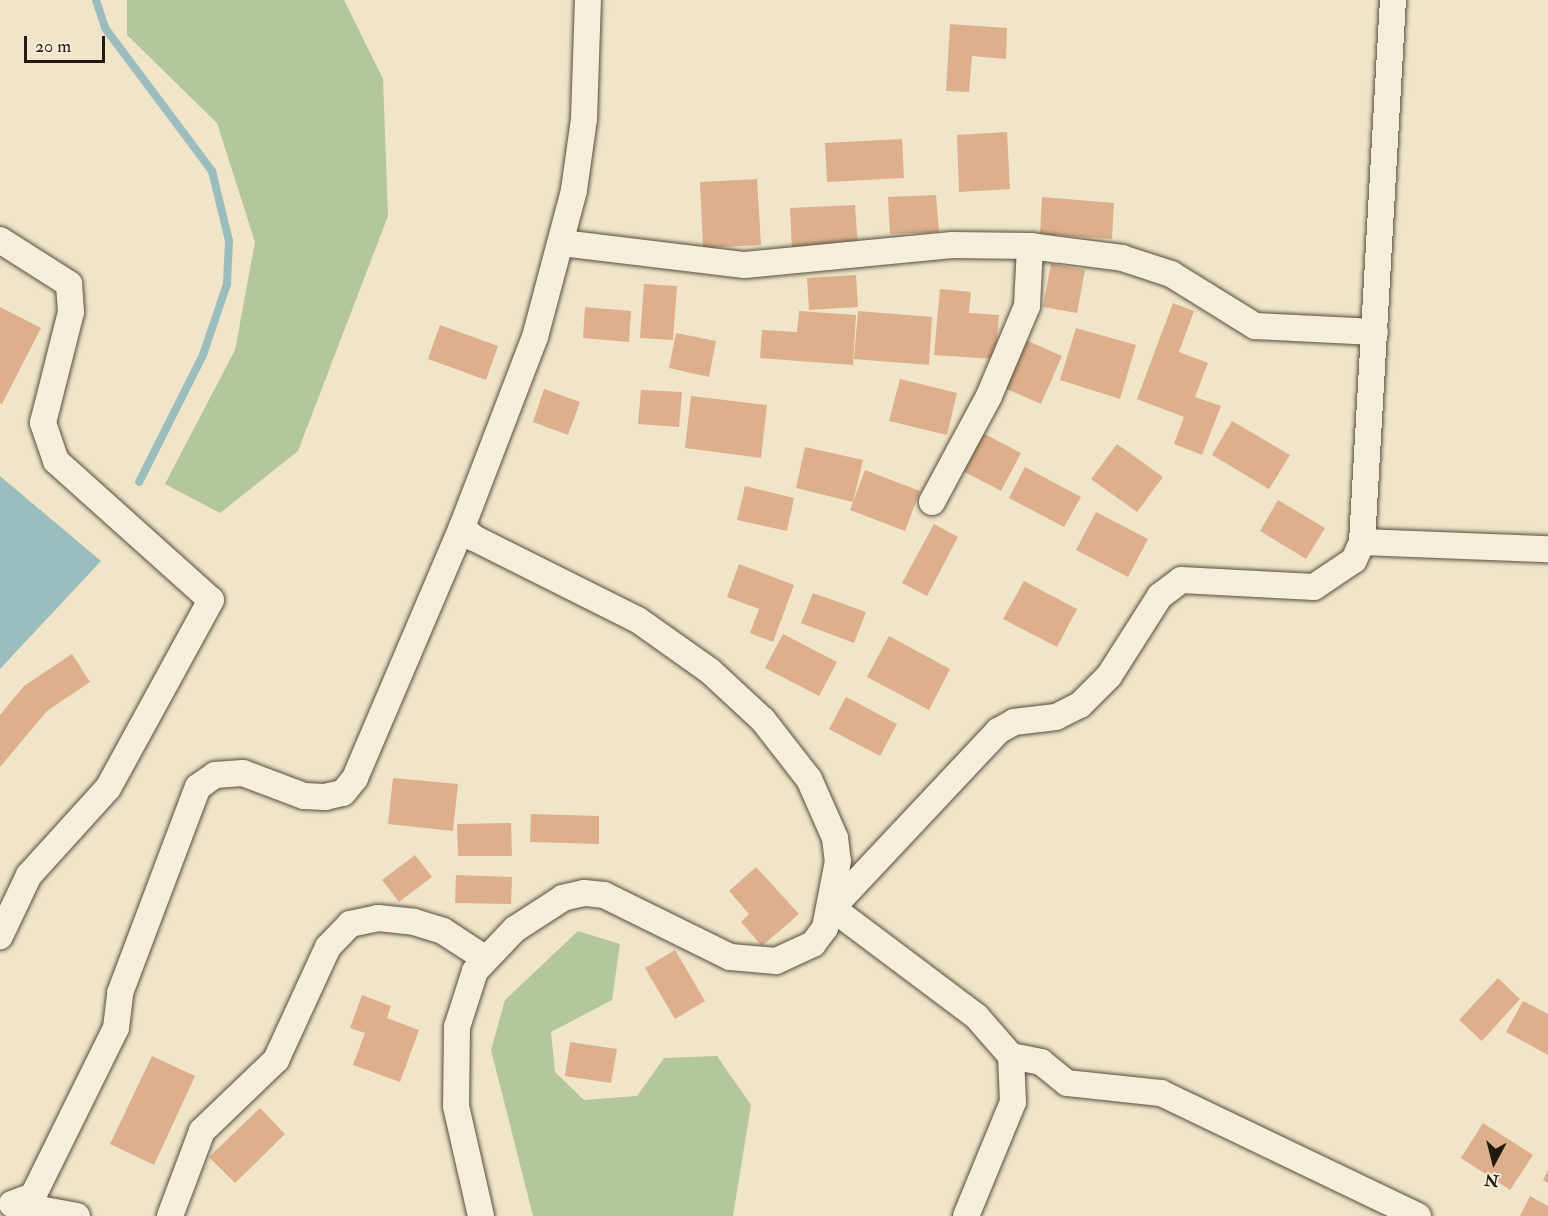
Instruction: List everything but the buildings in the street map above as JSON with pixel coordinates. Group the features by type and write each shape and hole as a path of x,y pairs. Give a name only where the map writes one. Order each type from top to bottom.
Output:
{"street":[{"path":"6,1203 33,1196 116,1028 120,993 198,787 215,775 243,773 304,796 343,793 355,778 462,527 535,338 562,243 584,120 588,0"},
{"path":"481,1216 456,1106 454,1066 464,995 486,959 515,929 563,898 584,892 604,895 702,947 754,961 795,955 813,944 832,908 998,731 1014,722 1056,717 1080,705 1109,676 1160,596 1182,580 1314,587 1339,574 1362,542 1393,0"},
{"path":"0,240 69,284 71,312 43,423 57,461 211,600 108,788 29,875 0,936"},
{"path":"562,243 745,264 952,245 1030,246 1122,258 1171,274 1255,326 1375,332"},
{"path":"932,502 989,396 1027,306 1030,246"},
{"path":"462,527 474,538 638,620 710,671 763,720 809,779 824,807 838,861 832,908"},
{"path":"1362,542 1548,549"},
{"path":"832,908 977,1017 1011,1056 1041,1062 1067,1083 1161,1093 1418,1216"},
{"path":"170,1216 202,1131 276,1060 328,947 350,924 378,918 414,922 443,931 486,959"},
{"path":"966,1216 1013,1102 1011,1056"},
{"path":"6,1203 77,1216"}],"green space":[{"path":"127,0 344,0 383,79 388,216 298,451 220,513 165,484 235,350 255,242 217,123 127,35"},
{"path":"578,931 620,944 612,1000 551,1032 555,1072 584,1100 637,1096 664,1058 717,1056 751,1105 733,1216 533,1216 491,1050 505,1000"}],"water":[{"path":"0,476 101,561 0,669"}],"waterway":[{"path":"96,0 105,28 212,171 229,241 227,284 203,355 139,482"}]}
